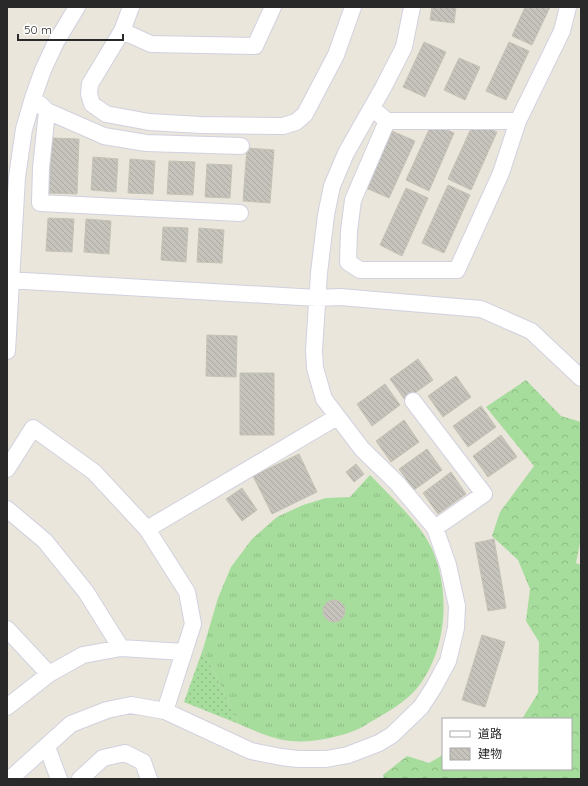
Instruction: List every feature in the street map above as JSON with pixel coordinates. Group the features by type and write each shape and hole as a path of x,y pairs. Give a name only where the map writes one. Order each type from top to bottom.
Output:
{"street":[{"path":"7,351 9,281 14,238 12,176 33,98 43,70 77,7"},
{"path":"131,7 122,31 90,84 89,94 92,104 106,114 149,122 200,125 283,126 296,122 305,114 336,55 353,7"},
{"path":"122,31 151,44 256,46 273,7"},
{"path":"10,779 72,724 107,710 131,705 165,711 251,751 281,757 326,759 348,755 379,743 392,735 421,707 448,661 456,628 457,606 448,565 435,528 397,483 362,449 324,399 315,368 314,350 317,298 326,215 332,186 346,152 372,108 404,47 412,7"},
{"path":"387,121 353,200 349,231 348,262 360,270 457,270 501,173 518,121 562,31 568,7"},
{"path":"33,98 47,111 104,136 146,143 241,146"},
{"path":"372,108 387,121 518,121"},
{"path":"47,111 41,168 40,203 240,213"},
{"path":"9,281 317,298 340,297 481,309 531,331 581,378"},
{"path":"413,401 484,494 435,528"},
{"path":"147,529 337,417"},
{"path":"7,469 33,428 94,472 147,529 187,592 193,624 165,711"},
{"path":"7,509 45,541 86,592 121,648"},
{"path":"7,629 49,674"},
{"path":"7,707 49,674 83,655 121,648 184,652"},
{"path":"47,747 59,779"},
{"path":"80,779 103,758 125,753 143,762 150,779"}],"green space":[{"path":"526,380 561,416 581,422 581,538 576,563 581,565 581,779 384,779 383,775 407,756 429,763 442,756 442,770 572,770 572,718 523,718 538,693 539,642 526,621 530,589 518,560 492,536 500,512 534,466 486,407"},
{"path":"370,475 413,520 427,539 438,566 444,602 443,620 435,656 428,672 409,697 360,728 348,733 315,741 290,741 270,737 239,724 203,649 218,598 231,567 252,539 277,517 303,505 326,498 350,497"},
{"path":"203,649 239,724 184,702"}],"building":[{"path":"432,7 456,7 454,23 430,20"},
{"path":"525,7 550,7 532,45 512,36"},
{"path":"424,42 446,52 425,97 403,87"},
{"path":"509,42 529,51 506,100 486,91"},
{"path":"459,58 480,67 465,100 444,90"},
{"path":"474,122 497,132 471,190 448,179"},
{"path":"432,123 454,133 429,191 406,180"},
{"path":"392,131 415,141 389,198 366,188"},
{"path":"52,138 79,139 77,194 49,193"},
{"path":"247,148 274,150 270,203 243,201"},
{"path":"93,157 118,159 116,192 91,190"},
{"path":"130,159 155,161 153,194 128,193"},
{"path":"169,161 195,162 193,195 167,194"},
{"path":"207,164 232,165 230,198 205,197"},
{"path":"448,185 470,195 444,253 422,243"},
{"path":"406,188 428,198 402,256 380,245"},
{"path":"48,218 74,219 72,252 46,251"},
{"path":"86,219 111,221 109,254 84,252"},
{"path":"163,227 188,228 186,262 161,260"},
{"path":"199,228 224,230 222,263 197,262"},
{"path":"207,335 237,336 236,377 206,376"},
{"path":"418,359 433,380 405,400 390,379"},
{"path":"240,373 274,373 274,435 240,435"},
{"path":"456,376 471,397 443,417 428,396"},
{"path":"385,384 400,405 372,426 357,404"},
{"path":"481,406 496,427 468,447 453,426"},
{"path":"404,420 419,442 391,462 376,441"},
{"path":"501,435 517,457 488,477 473,456"},
{"path":"427,449 442,470 414,490 399,469"},
{"path":"299,454 317,492 272,514 253,476"},
{"path":"356,464 364,474 354,482 346,472"},
{"path":"451,472 466,494 438,514 423,493"},
{"path":"242,488 257,510 242,521 226,499"},
{"path":"494,539 506,608 488,611 475,543"},
{"path":"330,600 338,600 345,607 345,615 338,622 330,622 323,615 323,607"},
{"path":"482,635 505,642 485,707 462,700"}]}
